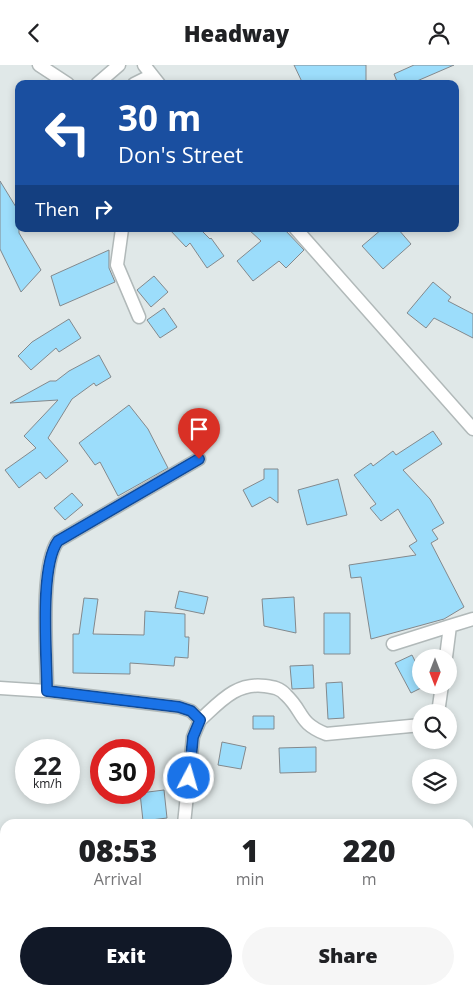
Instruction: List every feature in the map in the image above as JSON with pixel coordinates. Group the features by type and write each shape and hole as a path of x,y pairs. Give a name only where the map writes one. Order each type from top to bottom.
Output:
{"street":[{"path":"39,65 62,80"},
{"path":"102,80 119,65"},
{"path":"144,65 156,80"},
{"path":"122,232 117,265 139,317"},
{"path":"299,232 473,429"},
{"path":"47,691 47,569 53,548 58,541 199,459"},
{"path":"393,644 473,619"},
{"path":"447,649 450,626"},
{"path":"185,819 193,737 200,720 243,686 260,685 277,688 287,695 302,719 312,728 326,734 412,726"},
{"path":"0,688 47,691 179,707 191,711 200,720"}],"building":[{"path":"294,65 366,65 366,80 301,80"},
{"path":"414,65 454,65 419,80 396,80 394,74"},
{"path":"0,181 15,205 15,232 19,232 41,270 21,292 0,249"},
{"path":"172,232 203,232 211,238 224,256 207,268 190,243 186,247"},
{"path":"251,232 287,232 304,250 286,268 279,261 253,281 237,261 261,241"},
{"path":"378,232 401,232 411,244 383,269 362,246"},
{"path":"109,250 109,268 115,282 60,306 51,276"},
{"path":"154,276 168,292 151,307 137,290"},
{"path":"433,282 451,297 448,301 473,314 473,338 434,318 426,328 407,313"},
{"path":"164,308 177,327 160,338 147,320"},
{"path":"69,319 81,338 59,352 56,348 31,370 18,356 32,342"},
{"path":"99,355 111,377 96,386 94,383 72,399 48,438 68,461 46,479 40,472 19,488 5,470 36,448 24,436 58,400 10,403 50,381 56,381 69,371"},
{"path":"129,405 148,429 168,468 118,496 100,462 95,465 79,443"},
{"path":"433,431 442,444 403,470 430,499 444,523 432,530 438,539 431,543 464,607 444,619 371,639 361,577 351,578 349,565 416,555 409,546 417,541 398,509 381,521 370,508 376,504 354,475 371,463 373,466 393,451 396,455"},
{"path":"264,469 278,469 278,503 270,497 252,507 243,490 264,479"},
{"path":"338,479 347,515 307,525 298,490"},
{"path":"72,493 83,505 65,520 54,508"},
{"path":"179,591 208,597 204,614 175,608"},
{"path":"294,597 296,633 264,626 262,599"},
{"path":"84,598 98,599 93,634 144,635 145,611 185,614 185,637 189,637 188,658 175,657 174,666 130,663 130,674 73,673 73,634 79,634"},
{"path":"324,613 350,613 350,654 324,654"},
{"path":"412,655 412,692 411,693 395,663"},
{"path":"313,665 314,688 292,689 290,666"},
{"path":"342,682 344,718 328,719 326,683"},
{"path":"253,716 274,716 274,729 253,729"},
{"path":"222,742 246,747 241,769 218,765"},
{"path":"316,747 316,772 280,773 279,748"},
{"path":"164,790 167,818 143,819 141,804 155,804 155,791"}],"route":[{"path":"189,778 193,737 200,720 191,711 179,707 47,691 47,569 53,548 58,541 199,459"}]}
